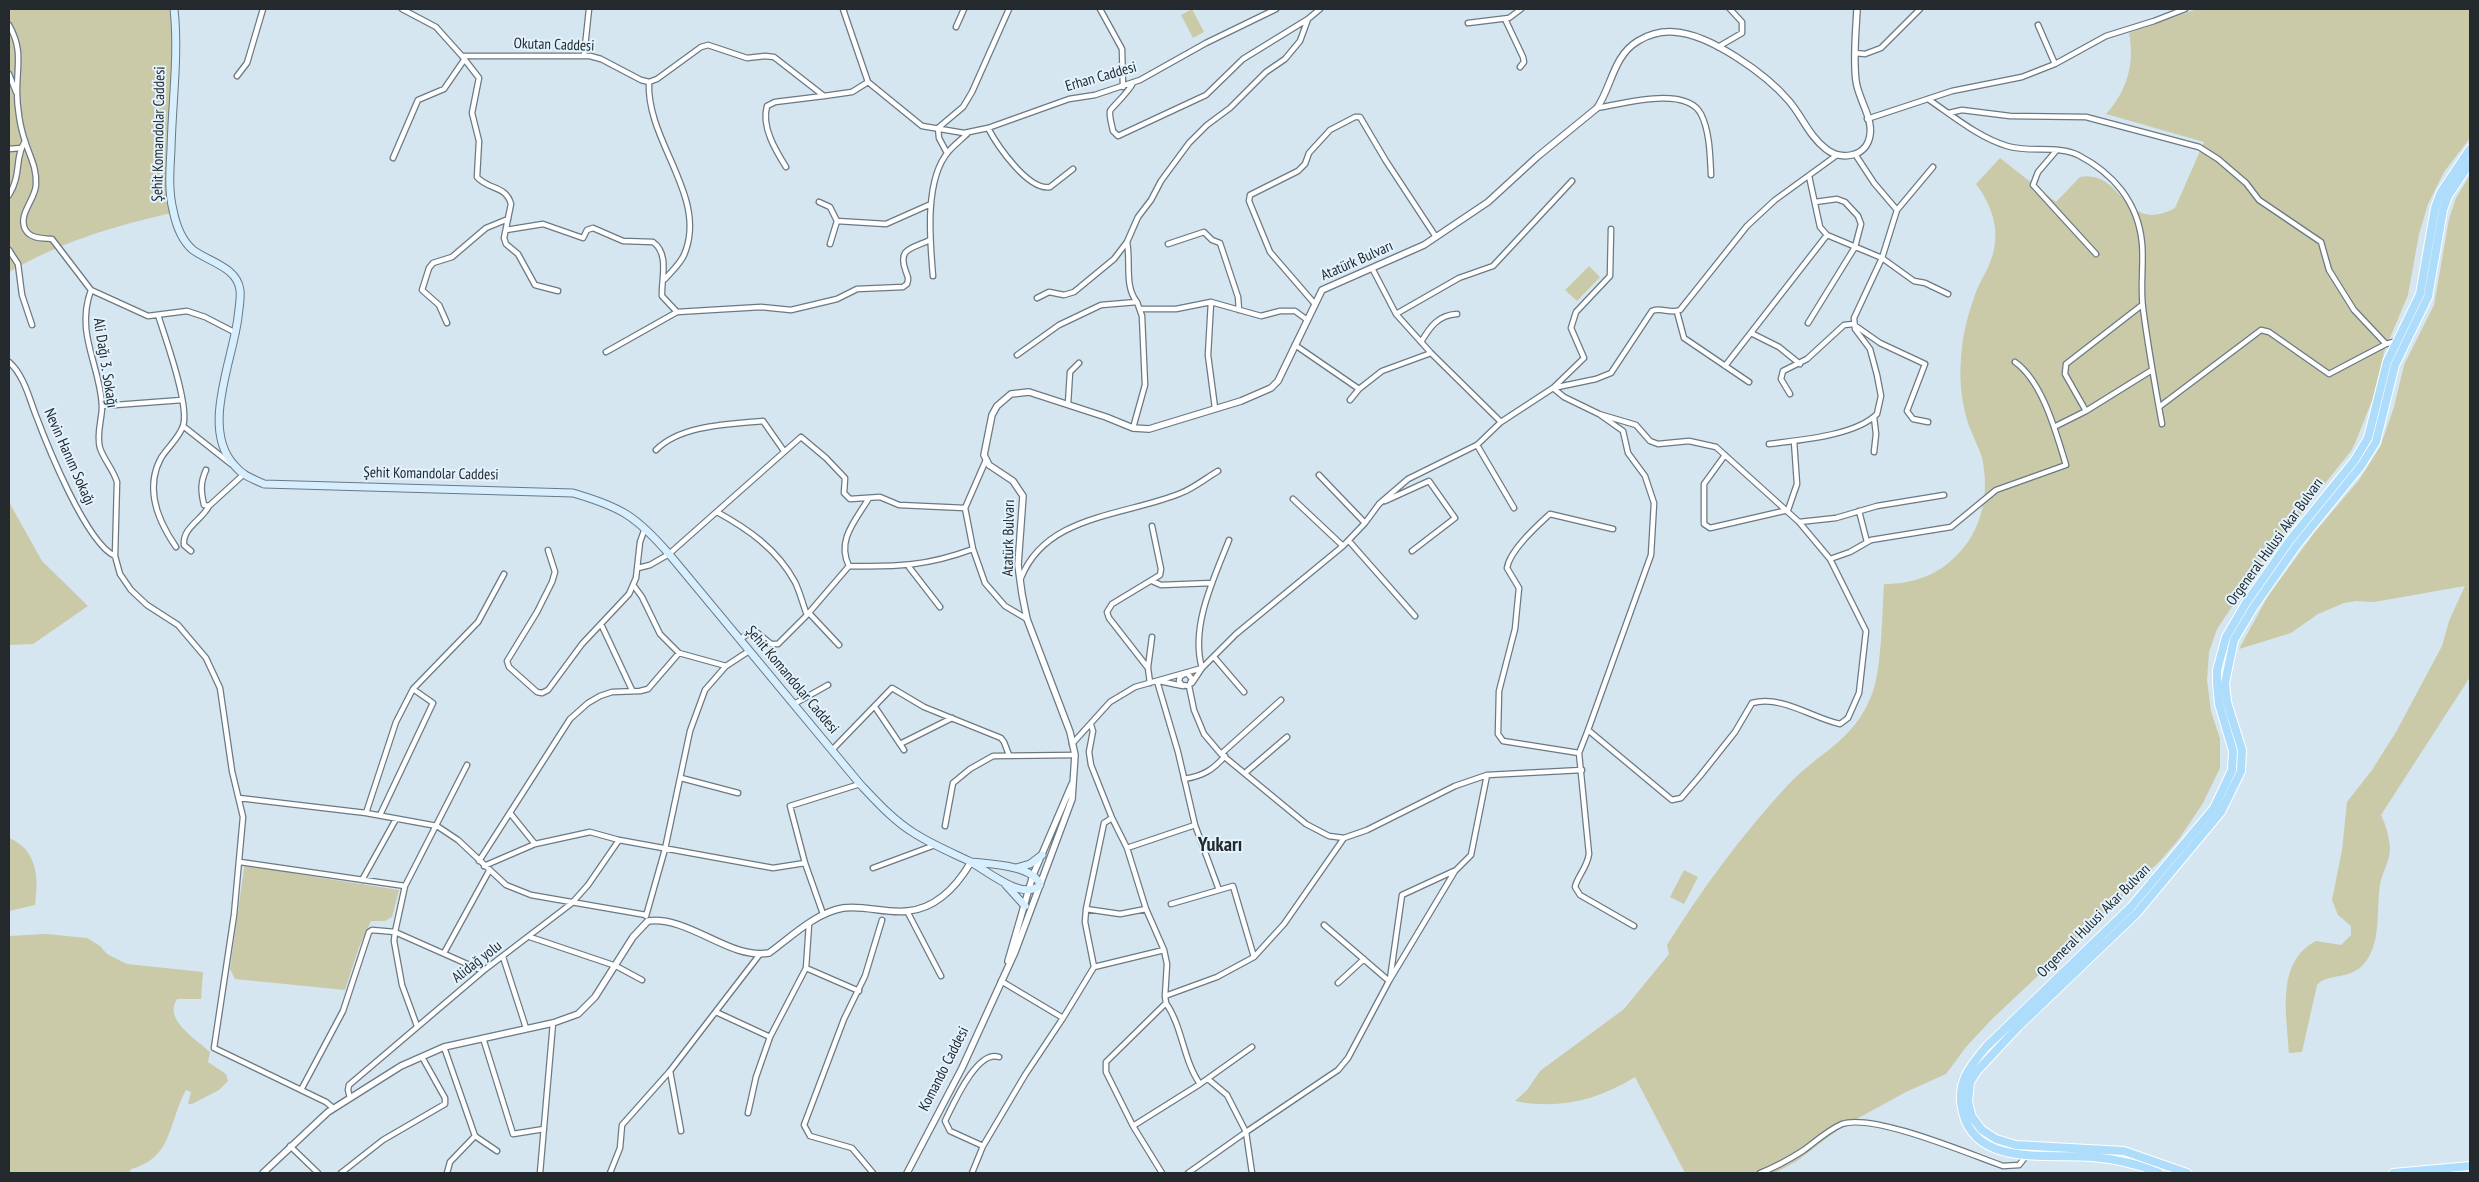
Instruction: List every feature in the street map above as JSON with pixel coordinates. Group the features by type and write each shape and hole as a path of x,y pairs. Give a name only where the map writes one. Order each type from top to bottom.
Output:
{"main road":[{"name":"Şehit Komandolar Caddesi","path":"174,9 170,171 173,210 181,236 192,249 229,271 237,279 240,291 236,333 220,406 218,432 225,453 234,466 244,474 264,484 573,493 608,503 627,513 645,527 669,554 860,784 913,833 971,862"},
{"name":"Orgeneral Hulusi Akar Bulvarı","path":"2159,1173 2123,1161 2090,1156 2027,1155 1993,1147 1976,1137 1965,1121 1959,1092 1962,1079 1987,1046 2131,907 2214,808 2232,770 2233,751 2219,704 2216,683 2217,670 2226,637 2246,603 2290,540 2354,461 2368,438 2387,362 2420,294 2435,208 2441,192 2470,149"},
{"name":"Orgeneral Hulusi Akar Bulvarı","path":"2187,1173 2124,1151 2016,1145 1996,1139 1982,1130 1972,1117 1968,1102 1970,1082 1977,1071 2006,1039 2137,913 2221,812 2241,771 2242,750 2227,702 2225,683 2234,640 2253,608 2297,545 2361,466 2376,442 2395,365 2428,297 2443,210 2448,196 2470,163"},
{"path":"1016,868 1030,864 1042,855"},
{"path":"971,862 1016,868 1033,875 1040,885 1029,890 1006,884 971,862"},
{"path":"1006,884 1024,906"},
{"path":"2393,1173 2470,1166"}],"street":[{"path":"237,76 248,63 263,9"},
{"path":"402,9 436,27 479,78 472,113 479,141 476,175 481,181 504,191 511,204 506,230 506,244 518,254 535,285 558,291"},
{"path":"584,56 589,9"},
{"path":"786,167 775,150 768,130 767,106 775,102 852,92 868,82 843,9"},
{"path":"956,27 964,9"},
{"path":"947,152 939,138 938,128 963,107 972,92 1009,9"},
{"path":"1100,9 1122,49 1123,86"},
{"name":"Erhan Caddesi","path":"868,82 922,126 969,132 988,128 1069,99 1095,95 1132,83 1206,43 1276,9"},
{"path":"1132,83 1123,99 1111,109 1113,131 1118,136 1123,135 1134,127 1174,112 1206,95 1243,58 1308,19 1320,9"},
{"path":"1468,23 1510,18 1521,9"},
{"path":"1717,47 1742,33 1742,22 1730,9"},
{"path":"1553,388 1605,376 1616,368 1652,311 1656,309 1677,312 1683,308 1747,226 1775,200 1837,155 1855,154 1868,141 1870,126 1856,82 1857,9"},
{"path":"1855,53 1865,54 1881,48 1920,9"},
{"path":"1867,119 1928,99 1987,83 2022,78 2055,64 2106,36 2185,9"},
{"path":"1037,298 1049,292 1064,295 1074,292 1114,259 1127,242 1138,217 1189,143 1207,125 1230,108 1266,72 1285,58 1300,41 1308,19"},
{"path":"1505,19 1523,57 1524,62 1520,67"},
{"path":"9,25 15,36 20,54 17,93"},
{"path":"2038,25 2055,64"},
{"name":"Atatürk Bulvarı","path":"1074,778 1075,755 1072,744 1027,619 1018,565 1023,496 1013,481 993,469 986,460 984,449 992,415 997,406 1011,394 1029,392 1106,417 1132,428 1149,429 1241,401 1271,388 1278,381 1318,295 1327,287 1424,245 1488,202 1537,157 1597,108 1603,100 1614,68 1624,54 1636,42 1652,35 1675,32 1692,36 1717,47 1764,78 1789,101 1816,140 1837,155"},
{"path":"665,280 685,254 689,220 680,183 656,130 650,101 649,82 701,47 708,45 746,58 774,57 824,96"},
{"name":"Okutan Caddesi","path":"463,58 584,56 601,58 641,80 649,82"},
{"path":"394,158 418,100 444,89 463,58"},
{"path":"9,74 17,93 25,142 34,160 37,177 33,199 23,219 25,230 33,237 52,239 91,290 148,316 187,311 205,317 236,333"},
{"path":"1597,108 1667,97 1690,104 1701,114 1708,142 1711,175"},
{"path":"1928,99 1980,134 2007,146 2036,151 2077,154 2115,180 2128,198 2137,220 2142,243 2142,305 2162,424"},
{"path":"1949,112 1962,110 2010,116 2086,117 2141,130 2160,138 2199,147 2218,159 2246,183 2259,200 2320,242 2329,270 2354,310 2386,344"},
{"path":"1314,303 1270,252 1248,201 1250,195 1302,168 1309,153 1330,130 1355,117 1360,117 1386,161 1436,237"},
{"path":"988,128 1003,154 1025,175 1043,187 1050,187 1073,169"},
{"path":"933,276 930,240 934,182 947,152 969,132"},
{"path":"9,195 16,182 20,148 25,142"},
{"path":"9,149 20,148"},
{"path":"2056,151 2038,172 2033,186 2096,254"},
{"path":"1855,154 1874,184 1897,210"},
{"path":"1770,444 1844,430 1874,417 1879,410 1881,401 1877,375 1870,349 1853,324 1854,316 1882,258 1897,210 1933,168"},
{"path":"1809,176 1820,227 1826,235 1882,258 1914,281 1925,283 1948,294"},
{"path":"1396,314 1459,278 1493,266 1572,181"},
{"path":"1808,323 1855,247 1861,224 1858,216 1848,204 1837,199 1815,202"},
{"path":"819,202 830,207 837,221 830,244"},
{"path":"837,221 886,224 931,204"},
{"path":"448,323 439,305 422,290 429,268 436,262 452,257 486,228 508,218"},
{"path":"506,230 543,224 584,238 587,230 593,228 623,241 650,241 660,249 665,280 662,296 677,312"},
{"path":"1188,685 1236,634 1349,541 1379,504 1408,479 1476,445 1501,422 1553,388 1584,358 1571,328 1576,312 1610,276 1611,230"},
{"path":"1168,244 1204,232 1212,240 1220,243 1238,297 1239,310"},
{"path":"1725,366 1826,235"},
{"path":"606,352 677,312 761,307 791,310 837,299 857,289 903,287 907,284 908,280 902,255 907,250 930,240"},
{"path":"1127,242 1130,260 1129,290 1141,310 1145,385 1132,428"},
{"path":"9,250 18,264 22,295 32,325"},
{"path":"1372,268 1396,314 1431,353 1501,422"},
{"name":"Ali Dağı 3. Sokağı","path":"91,290 85,307 84,325 102,406 99,446 113,470 117,482 115,556 120,574 131,590 147,605 172,619 212,667 220,688 232,771 243,817 240,862 214,1048 301,1090"},
{"path":"1017,355 1059,326 1101,305 1137,302"},
{"path":"1141,310 1176,309 1211,302 1261,316 1288,310 1294,311 1306,319"},
{"path":"1211,302 1208,355 1215,408"},
{"path":"2086,411 2065,374 2066,364 2142,305"},
{"path":"1677,312 1684,338 1749,382"},
{"path":"1421,342 1434,323 1442,317 1457,314"},
{"path":"158,315 171,355 182,400 183,426 161,459 155,474 153,490 155,506 163,528 176,547"},
{"path":"1790,394 1781,375 1783,371 1800,364 1844,325 1853,324 1880,343 1925,364 1907,411 1915,420 1928,422"},
{"path":"2159,407 2261,330 2269,332 2329,374 2386,344 2397,341"},
{"path":"1751,333 1779,347 1800,364"},
{"path":"1295,345 1359,390"},
{"path":"1350,400 1382,371 1431,353"},
{"name":"Nevin Hanım Sokağı","path":"9,362 28,392 64,480 79,511 102,548 115,556"},
{"path":"1830,559 1850,552 1867,542 1951,527 1996,490 2066,464 2054,427 2032,380 2015,362"},
{"path":"1068,404 1070,372 1079,363"},
{"path":"2054,427 2086,411 2152,370"},
{"path":"1553,388 1564,397 1599,414 1636,425 1650,441 1658,444 1689,441 1716,447 1788,510 1830,559 1866,631 1859,693 1848,718 1840,724 1794,708 1762,700 1752,702 1735,732 1681,798 1672,800 1588,730"},
{"path":"102,406 182,400"},
{"path":"1599,414 1623,431 1628,453 1646,476 1654,504 1651,555 1579,753 1589,854 1585,869 1576,881 1576,890 1580,895 1634,926"},
{"path":"1874,417 1876,434 1874,452"},
{"path":"656,450 665,441 676,435 726,424 763,421 784,451"},
{"path":"183,426 234,466"},
{"path":"638,568 650,565 669,554 801,437 845,478 844,493 847,498 853,500 880,498 899,505 965,508"},
{"path":"1788,510 1797,484 1794,440"},
{"path":"1476,445 1514,508"},
{"path":"1725,455 1704,484 1704,524 1706,526 1713,528 1788,510"},
{"path":"986,460 965,508 973,549 985,583 1005,606 1027,619"},
{"path":"206,470 201,480 201,492 204,505 209,506"},
{"path":"1020,580 1027,562 1038,549 1058,534 1080,523 1182,493 1218,471"},
{"path":"191,551 184,545 184,537 188,530 206,512 209,506 244,474"},
{"path":"1319,475 1365,523"},
{"path":"1379,504 1429,481 1455,518 1412,551"},
{"path":"1799,522 1836,518 1859,511 1944,494"},
{"path":"849,566 844,552 845,537 869,498"},
{"path":"1293,499 1343,546"},
{"path":"1859,511 1867,542"},
{"path":"717,512 749,530 774,553 794,582 808,614 839,645"},
{"path":"1579,753 1503,741 1498,734 1499,691 1516,629 1519,588 1507,568 1509,560 1522,543 1550,514 1613,529"},
{"path":"1148,668 1109,618 1107,612 1112,604 1160,575 1161,569 1152,526"},
{"path":"548,550 555,568 552,582 537,612 508,658 508,665 537,692 544,692 574,652 624,601 634,586 638,568 640,542 645,527"},
{"path":"1202,668 1200,636 1205,605 1229,540"},
{"path":"1349,541 1416,616"},
{"path":"849,566 909,567 942,561 973,549"},
{"path":"740,639 754,630 771,644 778,644 808,614 849,566"},
{"path":"909,567 940,607"},
{"path":"366,813 396,722 413,689 478,622 504,574"},
{"path":"1152,581 1161,585 1212,583"},
{"path":"634,586 642,597 660,634 679,653 726,666"},
{"path":"601,624 632,690"},
{"path":"1150,683 1148,668 1152,636"},
{"path":"263,1173 290,1146 334,1108 402,1066 444,1047 553,1023 578,1014 595,998 647,918 665,849 690,732 705,690 726,666 749,651"},
{"path":"479,861 561,731 580,709 600,696 612,692 632,690 640,692 648,689 679,653"},
{"path":"1214,657 1244,692"},
{"path":"1072,744 1110,702 1135,686 1202,668"},
{"path":"1184,674 1192,676 1188,685 1194,710 1204,734 1223,755 1306,824 1329,836 1344,838 1389,821 1455,786 1487,775 1582,770"},
{"path":"1184,674 1180,677 1179,681 1188,685"},
{"path":"1157,681 1188,685"},
{"path":"1157,681 1195,825 1219,890"},
{"path":"794,704 828,684"},
{"path":"832,750 892,688 924,707 1001,738 1009,755"},
{"path":"380,815 433,703 413,689"},
{"path":"1184,779 1200,776 1214,768 1223,755 1281,700"},
{"path":"875,707 904,750"},
{"path":"900,744 952,718"},
{"path":"1091,725 1093,731 1089,759 1112,818 1127,848 1146,909 1164,950 1167,964 1166,1003 1177,1022 1192,1071 1200,1084"},
{"path":"1245,773 1287,737"},
{"path":"945,826 951,788 956,779 993,756 1075,755"},
{"path":"417,1026 402,986 394,942 395,932 405,886 467,765"},
{"path":"1188,1173 1338,1070 1348,1058 1389,982 1455,871 1471,855 1487,775"},
{"path":"681,778 738,793"},
{"path":"1002,978 1033,875 1074,778"},
{"path":"1002,978 1015,952 1072,799 1074,778"},
{"path":"823,914 805,864 790,806 860,784"},
{"path":"239,798 366,813 437,826 458,840 506,885 531,895 669,922 746,952 760,954 769,953 823,914 844,908 907,911 935,903 960,881 971,862"},
{"path":"510,813 535,844"},
{"path":"972,1173 983,1146 1025,1075 1094,967 1085,922 1086,909 1104,823 1112,818"},
{"path":"362,880 396,819"},
{"path":"1127,848 1195,825"},
{"path":"484,866 535,844 590,832 619,840 773,868 805,864"},
{"path":"1165,996 1217,977 1254,957 1284,924 1344,838"},
{"name":"Alidağ yolu","path":"350,1098 349,1085 483,971 530,937 572,903 588,885 619,840"},
{"path":"873,868 936,844"},
{"path":"240,862 405,886"},
{"path":"444,953 489,871"},
{"path":"1389,982 1402,895 1455,871"},
{"path":"1171,904 1233,886 1254,957"},
{"path":"1086,909 1120,914 1146,909"},
{"path":"907,911 941,976"},
{"path":"873,1173 852,1148 810,1136 804,1127 844,1019 859,991 882,920"},
{"path":"748,1113 756,1077 770,1037 806,968 809,924"},
{"path":"1324,925 1389,982"},
{"path":"334,1108 301,1090 343,1011 369,932 374,929 395,932 483,971"},
{"path":"530,937 616,966 642,980"},
{"path":"1094,967 1164,950"},
{"path":"610,1173 620,1148 622,1124 670,1071 760,954"},
{"path":"503,957 526,1028"},
{"path":"1338,983 1364,959"},
{"path":"806,968 859,991"},
{"path":"1002,978 1063,1018"},
{"name":"Komando Caddesi","path":"907,1173 962,1068 1002,978"},
{"path":"1162,1173 1133,1126 1106,1072 1106,1062 1166,1003"},
{"path":"716,1012 770,1037"},
{"path":"540,1173 553,1023"},
{"path":"483,1038 513,1134 544,1129"},
{"path":"444,1047 475,1136 497,1151"},
{"path":"1133,1126 1200,1084 1252,1047"},
{"path":"983,1146 950,1131 945,1122 964,1082 986,1058 992,1055 999,1056"},
{"path":"341,1173 388,1136 445,1104 445,1098 422,1056"},
{"path":"670,1071 681,1130"},
{"path":"1208,1078 1227,1095 1246,1132 1252,1173"},
{"path":"1760,1173 1792,1157 1837,1126 1852,1122 1868,1122 1914,1135 2009,1167 2018,1165 2027,1155"},
{"path":"448,1173 450,1162 475,1136"},
{"path":"290,1146 318,1173"}],"green space":[{"path":"9,9 174,9 171,213 68,243 9,272"},
{"path":"1192,9 1204,32 1193,38 1181,15"},
{"path":"2197,9 2470,9 2470,138 2444,172 2428,204 2419,234 2408,295 2384,352 2375,393 2356,441 2351,451 2260,565 2217,629 2209,652 2207,680 2211,711 2220,739 2220,768 2203,803 2179,839 2160,861 1991,1020 1966,1047 1946,1074 1906,1092 1840,1128 1797,1161 1775,1173 1685,1173 1635,1077 1607,1092 1577,1101 1547,1104 1515,1101 1527,1090 1540,1071 1624,1009 1669,954 1667,945 1680,924 1708,883 1753,824 1798,775 1834,745 1855,724 1872,694 1878,670 1884,584 1894,584 1923,578 1941,569 1956,556 1972,535 1982,511 1985,485 1982,458 1969,426 1963,402 1960,376 1962,350 1973,300 1993,254 1995,243 1994,223 1991,213 1976,184 2000,158 2056,202 2080,177 2095,177 2106,182 2124,200 2144,214 2158,214 2175,208 2204,142 2106,114 2119,96 2128,76 2131,56 2129,33"},
{"path":"2470,175 2470,677 2381,815 2388,835 2390,853 2380,885 2377,928 2373,949 2362,966 2356,970 2321,981 2317,985 2302,1052 2289,1053 2286,991 2294,962 2303,950 2316,941 2341,945 2351,935 2351,926 2338,915 2332,900 2342,850 2347,802 2372,770 2396,732 2442,646 2449,621 2465,586 2374,602 2356,601 2344,603 2318,614 2291,633 2239,649 2268,596 2314,533 2359,480 2380,447 2394,407 2404,365 2434,305 2449,219 2456,198"},
{"path":"1589,266 1600,277 1577,301 1565,290"},
{"path":"9,502 42,561 88,606 33,644 9,645"},
{"path":"9,838 25,849 31,857 37,885 35,905 9,911"},
{"path":"245,861 297,874 399,890 392,917 385,921 371,921 359,947 345,990 235,979 230,969"},
{"path":"1684,870 1698,877 1684,904 1670,897"},
{"path":"46,934 87,938 100,946 107,954 127,964 203,972 201,999 177,999 174,1014 183,1028 210,1052 208,1062 226,1074 228,1081 219,1090 192,1104 188,1104 191,1092 186,1090 168,1138 162,1148 155,1157 145,1164 131,1169 129,1173 9,1173 9,936"}],"district":[{"name":"Yukarı","path":"1220,845"}]}
